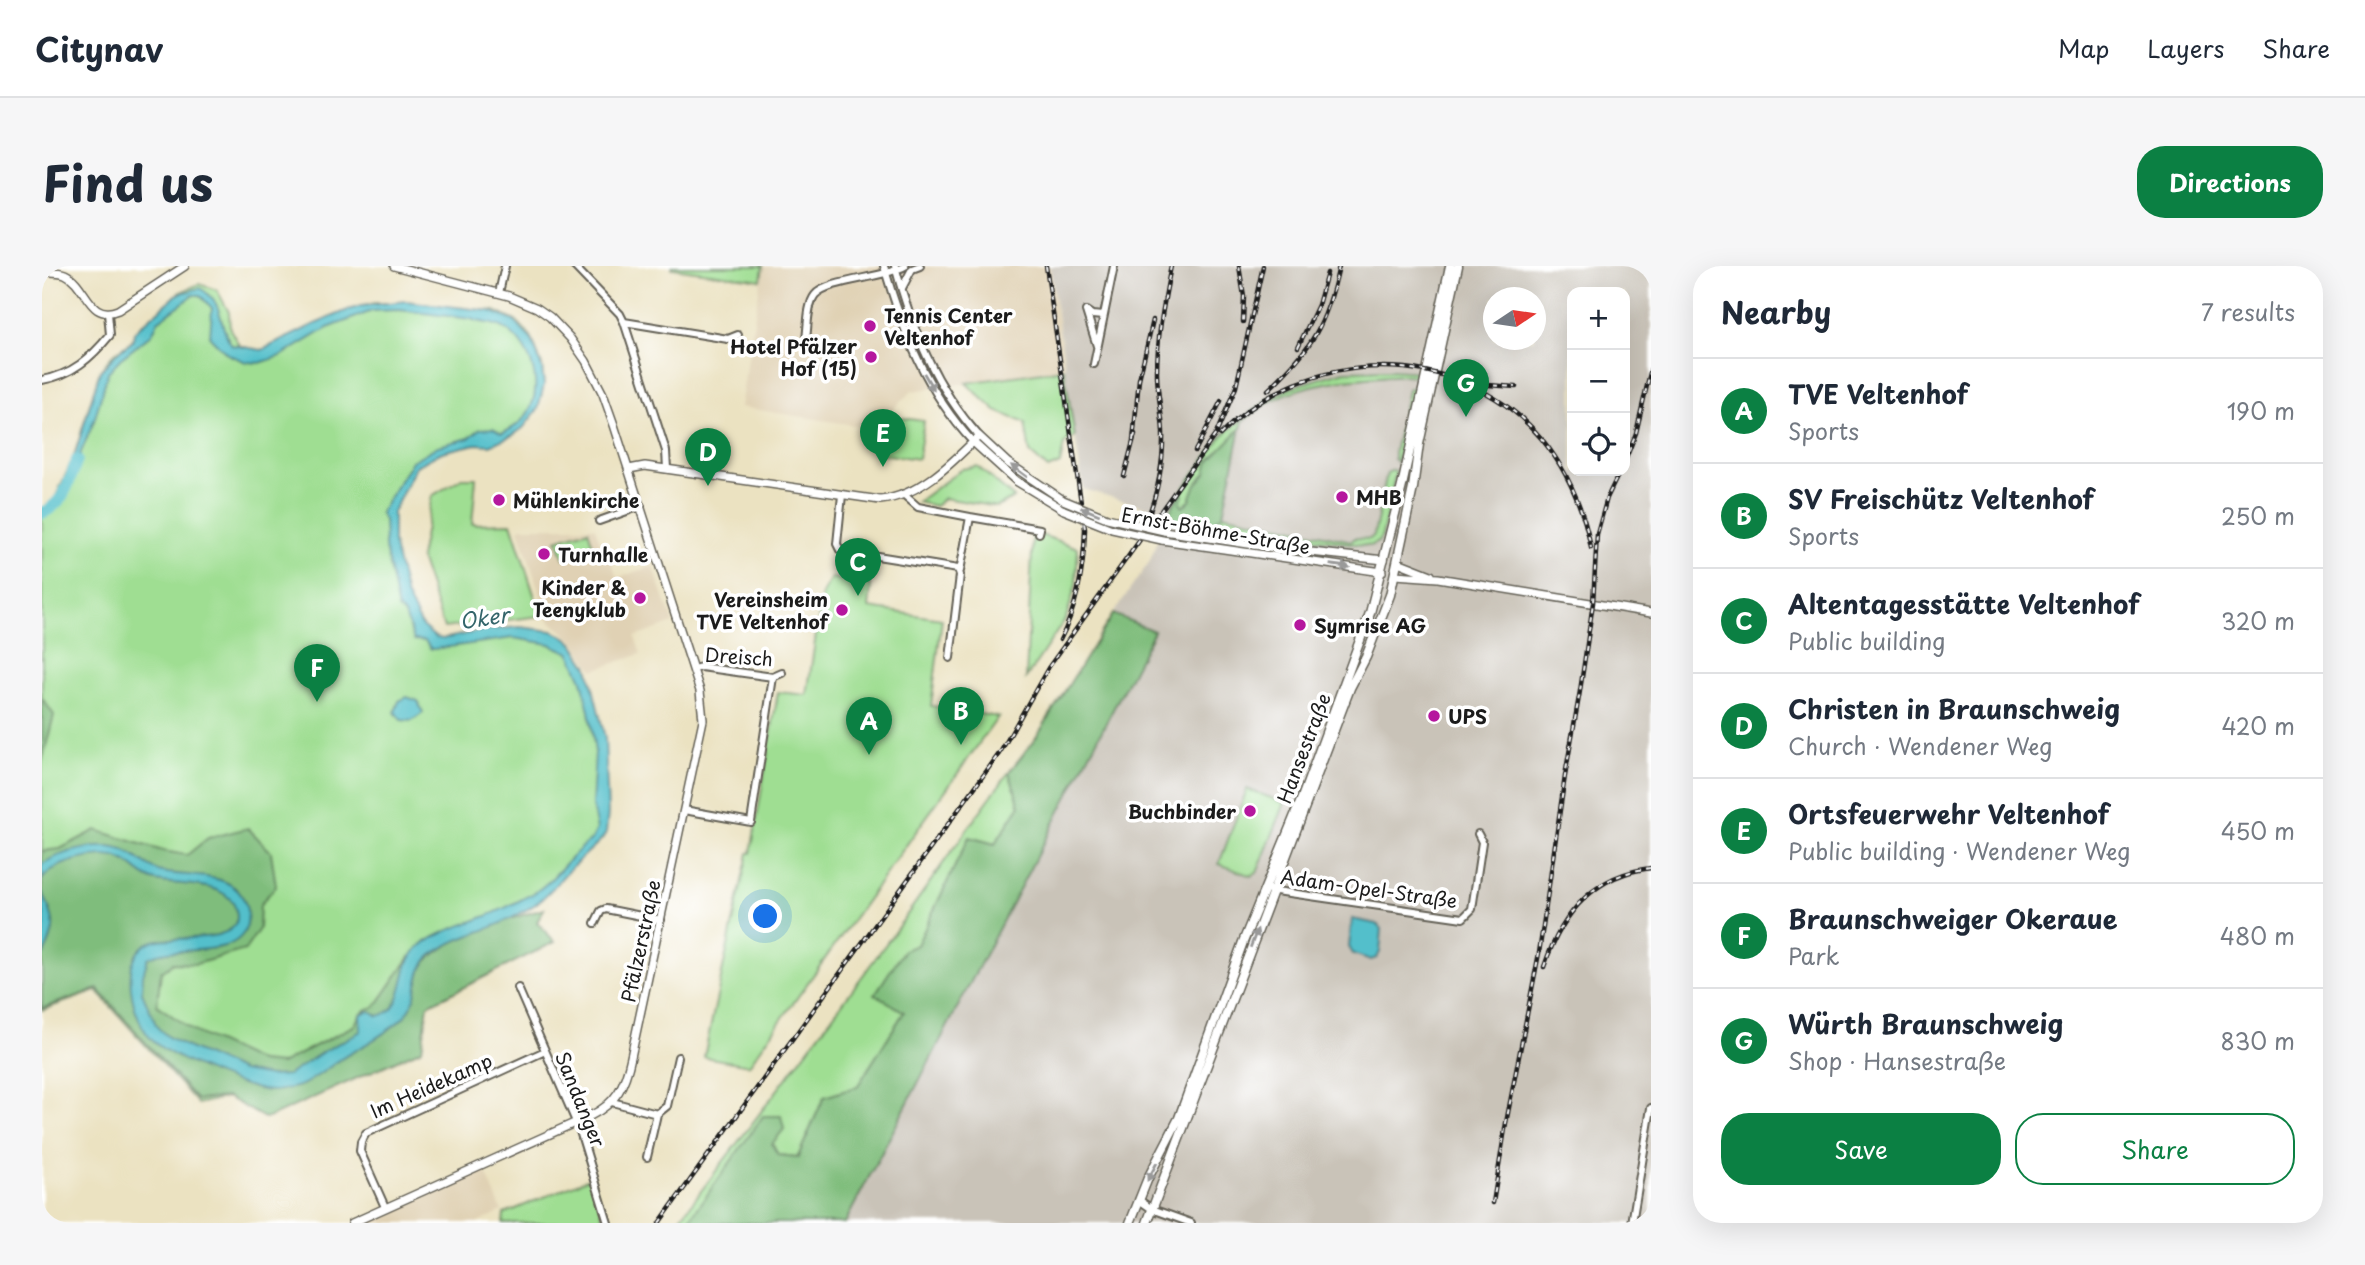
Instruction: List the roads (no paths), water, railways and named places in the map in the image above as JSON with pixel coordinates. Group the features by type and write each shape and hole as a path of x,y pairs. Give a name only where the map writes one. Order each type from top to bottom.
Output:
{"main road":[{"name":"Hansestraße","path":"1147,1223 1370,613 1382,572 1450,266"},
{"name":"Hansestraße","path":"1130,1223 1179,1118 1268,889 1390,595 1413,488 1419,444 1458,266"},
{"name":"Ernst-Böhme-Straße","path":"1384,560 1398,562"},
{"name":"Ernst-Böhme-Straße","path":"1382,572 1395,575"}],"street":[{"path":"42,272 57,269 71,278 96,310 108,313 118,310 185,266"},
{"name":"Pfälzerstraße","path":"394,266 499,293 537,308 570,338 586,361 603,394 700,691 703,720 661,920 628,1071 621,1090 612,1102"},
{"path":"499,293 505,266"},
{"path":"574,266 620,314 624,322 666,451 667,470"},
{"path":"811,345 806,339 812,301 817,293 905,266"},
{"path":"902,288 912,269 920,266"},
{"path":"1094,364 1114,266"},
{"path":"895,268 909,275"},
{"name":"Ernst-Böhme-Straße","path":"895,268 916,334 935,376 953,404 979,436 1008,463 1063,500 1107,518 1164,531 1384,560"},
{"name":"Ernst-Böhme-Straße","path":"885,270 914,354 927,379 950,416 972,442 1016,481 1064,510 1112,529 1162,540 1382,572"},
{"path":"1097,347 1086,311 1092,316 1103,316"},
{"path":"42,380 69,372 99,348 110,334 108,313"},
{"path":"624,322 728,339 738,335"},
{"path":"629,469 645,466 880,500 903,494 927,482 979,436"},
{"path":"903,494 918,507 1040,529 1039,533"},
{"path":"842,495 837,544 840,550 956,568 960,571"},
{"path":"599,521 641,506"},
{"path":"950,658 960,571 970,517"},
{"name":"Ernst-Böhme-Straße","path":"1398,562 1438,578"},
{"name":"Ernst-Böhme-Straße","path":"1395,575 1438,578 1651,613"},
{"name":"Dreisch","path":"694,669 701,667 773,677 782,673"},
{"path":"684,810 751,822 773,677"},
{"name":"Adam-Opel-Straße","path":"1268,889 1463,918 1472,909 1482,842 1478,834"},
{"path":"594,923 601,911 606,909 661,920"},
{"name":"Sandanger","path":"517,989 576,1122 608,1223"},
{"name":"Im Heidekamp","path":"385,1207 360,1151 366,1133 545,1051"},
{"path":"647,1157 657,1114 667,1106 678,1057"},
{"path":"352,1223 576,1122 612,1102 657,1114"},
{"path":"1632,1223 1651,1108"},
{"path":"1139,1199 1152,1209 1191,1223"}],"water":[{"path":"200,288 218,308 232,345 262,350 348,310 406,301 490,311 514,321 532,340 542,368 544,385 538,409 523,428 513,435 490,445 476,444 442,452 416,466 393,512 393,543 406,595 422,626 435,637 442,639 485,630 520,627 552,631 573,643 588,667 605,738 608,813 603,838 534,905 507,921 451,943 431,956 422,968 410,1009 392,1028 308,1082 274,1091 228,1079 163,1049 146,1033 134,1005 131,973 134,959 141,948 162,939 205,937 230,930 236,922 236,910 231,900 223,893 202,886 151,879 125,861 111,857 89,857 66,863 42,880 42,864 60,855 82,849 115,848 157,870 211,878 233,886 241,894 247,911 246,928 239,938 216,948 172,952 148,958 142,992 157,1027 168,1037 242,1071 270,1076 288,1075 361,1031 360,1015 369,1011 378,1016 388,1012 398,997 410,958 423,944 439,934 496,912 532,894 592,839 597,829 592,806 595,752 582,680 570,653 550,644 513,638 431,649 425,641 414,640 405,615 398,609 385,548 384,520 380,513 412,461 438,446 469,438 480,429 493,428 502,433 517,425 528,413 533,400 535,385 528,355 519,341 503,327 471,319 399,310 372,311 328,328 281,356 260,363 246,362 227,354 210,337 212,308 200,295 194,295 158,321 152,334 108,372 94,421 62,498 100,371 133,341 134,332 138,328 178,294"},
{"path":"407,697 418,701 423,713 412,721 401,720 395,712 399,701"},
{"path":"42,891 50,910 53,931 42,958 44,926"},
{"path":"1352,919 1377,924 1382,929 1377,958 1371,960 1353,954 1349,947"}],"waterway":[{"name":"Oker","path":"42,513 61,497 77,460"}],"railway":[{"path":"1046,266 1085,529 1079,586 1060,640"},
{"path":"1144,527 1153,504 1161,469 1163,432 1157,359 1171,266"},
{"path":"1239,266 1244,296 1243,322"},
{"path":"659,1223 1001,751 1048,668 1216,434 1236,387 1263,266"},
{"path":"1268,390 1296,361 1315,335 1329,305 1339,266"},
{"path":"1298,347 1318,305 1327,273"},
{"path":"1133,441 1139,379 1153,320"},
{"path":"1220,435 1255,406 1294,384 1337,372 1382,367 1426,371 1468,385 1507,407 1541,438 1559,463 1573,490 1584,518 1591,548"},
{"path":"1630,448 1651,368"},
{"path":"1474,384 1516,387"},
{"path":"1195,451 1221,401"},
{"path":"1124,476 1135,434"},
{"path":"1493,1203 1539,953 1580,691 1593,603 1597,534 1607,498 1618,476"},
{"path":"1544,967 1560,931 1582,901 1612,879 1651,868"}],"place":[{"name":"Tennis Center Veltenhof","path":"870,326"},
{"name":"Hotel Pfälzer Hof (15)","path":"871,357"},
{"name":"Würth Braunschweig","path":"1466,417"},
{"name":"Ortsfeuerwehr Veltenhof","path":"883,467"},
{"name":"Christen in Braunschweig","path":"708,486"},
{"name":"MHB","path":"1342,497"},
{"name":"Mühlenkirche","path":"499,500"},
{"name":"Turnhalle","path":"544,554"},
{"name":"Altentagesstätte Veltenhof","path":"858,596"},
{"name":"Kinder & Teenyklub","path":"640,598"},
{"name":"Vereinsheim TVE Veltenhof","path":"842,610"},
{"name":"Symrise AG","path":"1300,625"},
{"name":"Braunschweiger Okeraue","path":"317,702"},
{"name":"UPS","path":"1434,716"},
{"name":"SV Freischütz Veltenhof","path":"961,745"},
{"name":"TVE Veltenhof","path":"869,755"},
{"name":"Buchbinder","path":"1250,811"}]}
